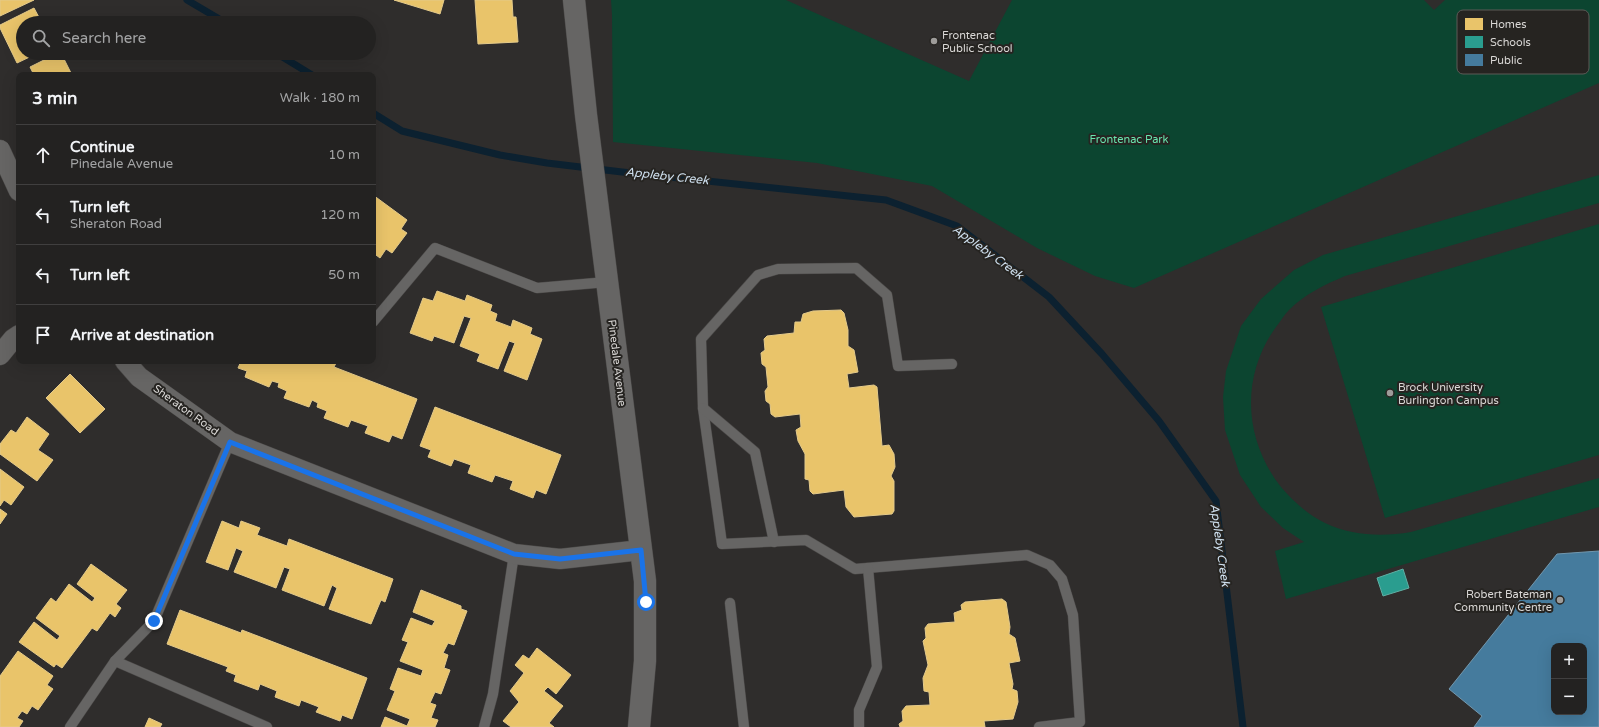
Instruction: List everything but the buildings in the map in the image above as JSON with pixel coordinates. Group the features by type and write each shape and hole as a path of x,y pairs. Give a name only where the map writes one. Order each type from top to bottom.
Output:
{"street":[{"name":"Pinedale Avenue","path":"574,0 586,115 641,550 646,602 642,705 639,727"},
{"path":"0,150 16,185"},
{"path":"0,355 16,337"},
{"name":"Sheraton Road","path":"128,364 139,377 230,442 514,554 560,559 641,550"}],"lane":[{"path":"376,318 435,248 537,288 607,282"},
{"path":"952,364 898,366 886,295 856,268 778,269 758,275 701,339 703,408 722,544 806,540 855,570 1027,555 1050,565 1062,579 1073,616 1082,724 1039,727"},
{"path":"703,408 755,452 774,542"},
{"path":"70,727 115,662 154,621 230,442"},
{"path":"484,727 493,694 514,554"},
{"path":"859,727 859,710 876,667 868,568"},
{"path":"730,603 744,727"},
{"path":"115,662 267,727"}],"green space":[{"name":"Frontenac Park","path":"611,0 786,0 969,81 1012,0 1424,0 1434,10 1445,0 1599,0 1599,83 1134,288 1095,276 1037,248 932,186 817,163 613,142"},
{"path":"1599,175 1599,203 1345,276 1322,286 1308,295 1287,312 1264,346 1256,366 1252,387 1251,408 1254,429 1260,449 1269,469 1281,487 1307,512 1325,523 1346,531 1378,535 1411,532 1599,478 1599,507 1286,599 1275,551 1304,542 1283,528 1261,507 1240,475 1225,430 1223,397 1226,371 1241,326 1261,299 1294,270 1323,255"},
{"path":"1599,224 1599,455 1385,518 1321,307"}],"waterway":[{"name":"Appleby Creek","path":"187,0 214,16"},
{"name":"Appleby Creek","path":"287,60 307,72"},
{"name":"Appleby Creek","path":"376,115 402,131 500,155 547,163 622,172 886,200 957,226 1049,297 1102,354 1159,421 1216,501 1243,727"}],"place":[{"name":"Frontenac Public School","path":"934,41"},
{"name":"Brock University Burlington Campus","path":"1390,393"},
{"name":"Robert Bateman Community Centre","path":"1560,600"}],"route":[{"path":"154,621 230,442 514,554 560,559 641,550 646,602"}]}
